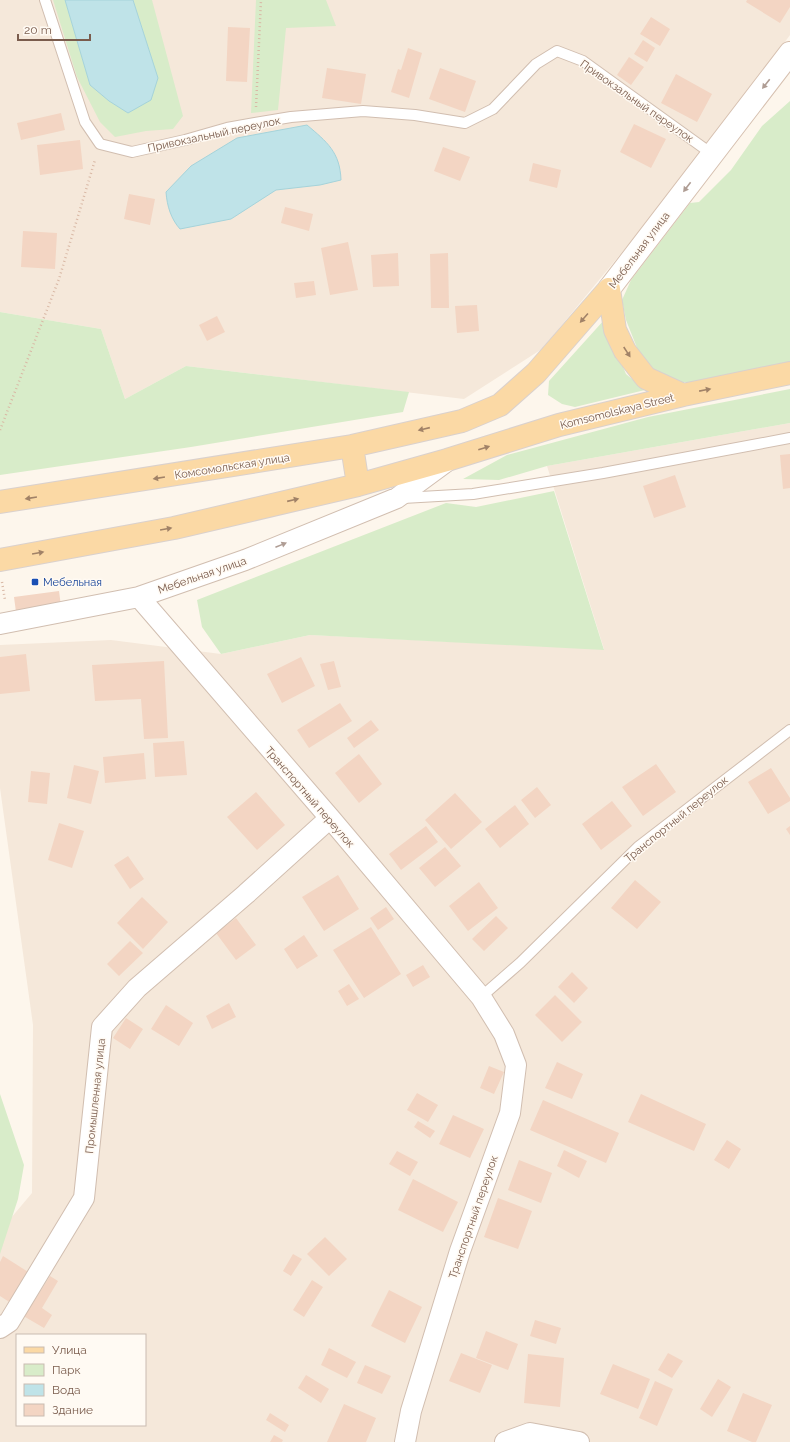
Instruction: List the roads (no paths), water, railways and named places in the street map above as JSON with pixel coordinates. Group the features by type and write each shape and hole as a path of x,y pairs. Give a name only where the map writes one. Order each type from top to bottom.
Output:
{"main road":[{"path":"609,289 615,330 625,351 646,378 683,395"},
{"name":"Мебельная улица","path":"462,421 500,405 536,373 609,289"},
{"name":"Komsomolskaya Street","path":"447,460 559,425 683,395 790,373"},
{"name":"Комсомольская улица","path":"0,502 352,446 462,421"},
{"path":"352,446 358,485"},
{"path":"1,570 358,485 447,460"}],"street":[{"name":"Мебельная улица","path":"609,289 790,53"},
{"name":"Мебельная улица","path":"5,624 139,597 245,560 397,498 447,460"},
{"name":"Транспортный переулок","path":"139,597 330,818 481,997 504,1034 516,1065 510,1113 460,1251 411,1411 405,1442"},
{"name":"Промышленная улица","path":"0,1328 9,1322 84,1198 102,1027 137,988 246,894 330,818"},
{"path":"505,1442 530,1433 579,1442"}],"lane":[{"name":"Привокзальный переулок","path":"45,0 84,122 100,144 132,152 185,140 227,128 291,117 363,111 415,115 465,123 493,109 536,64 557,51 583,61 712,154"},
{"name":"Мебельная улица","path":"397,498 473,494 603,473 790,438"},
{"name":"Транспортный переулок","path":"481,997 520,963 638,847 790,730"}],"water":[{"path":"65,0 133,0 158,78 151,100 128,113 109,101 90,85"},
{"path":"307,125 331,148 338,162 341,180 320,185 276,190 231,219 180,229 170,212 166,192 191,166 237,138"}],"place":[{"name":"Мебельная","path":"35,582"}]}
